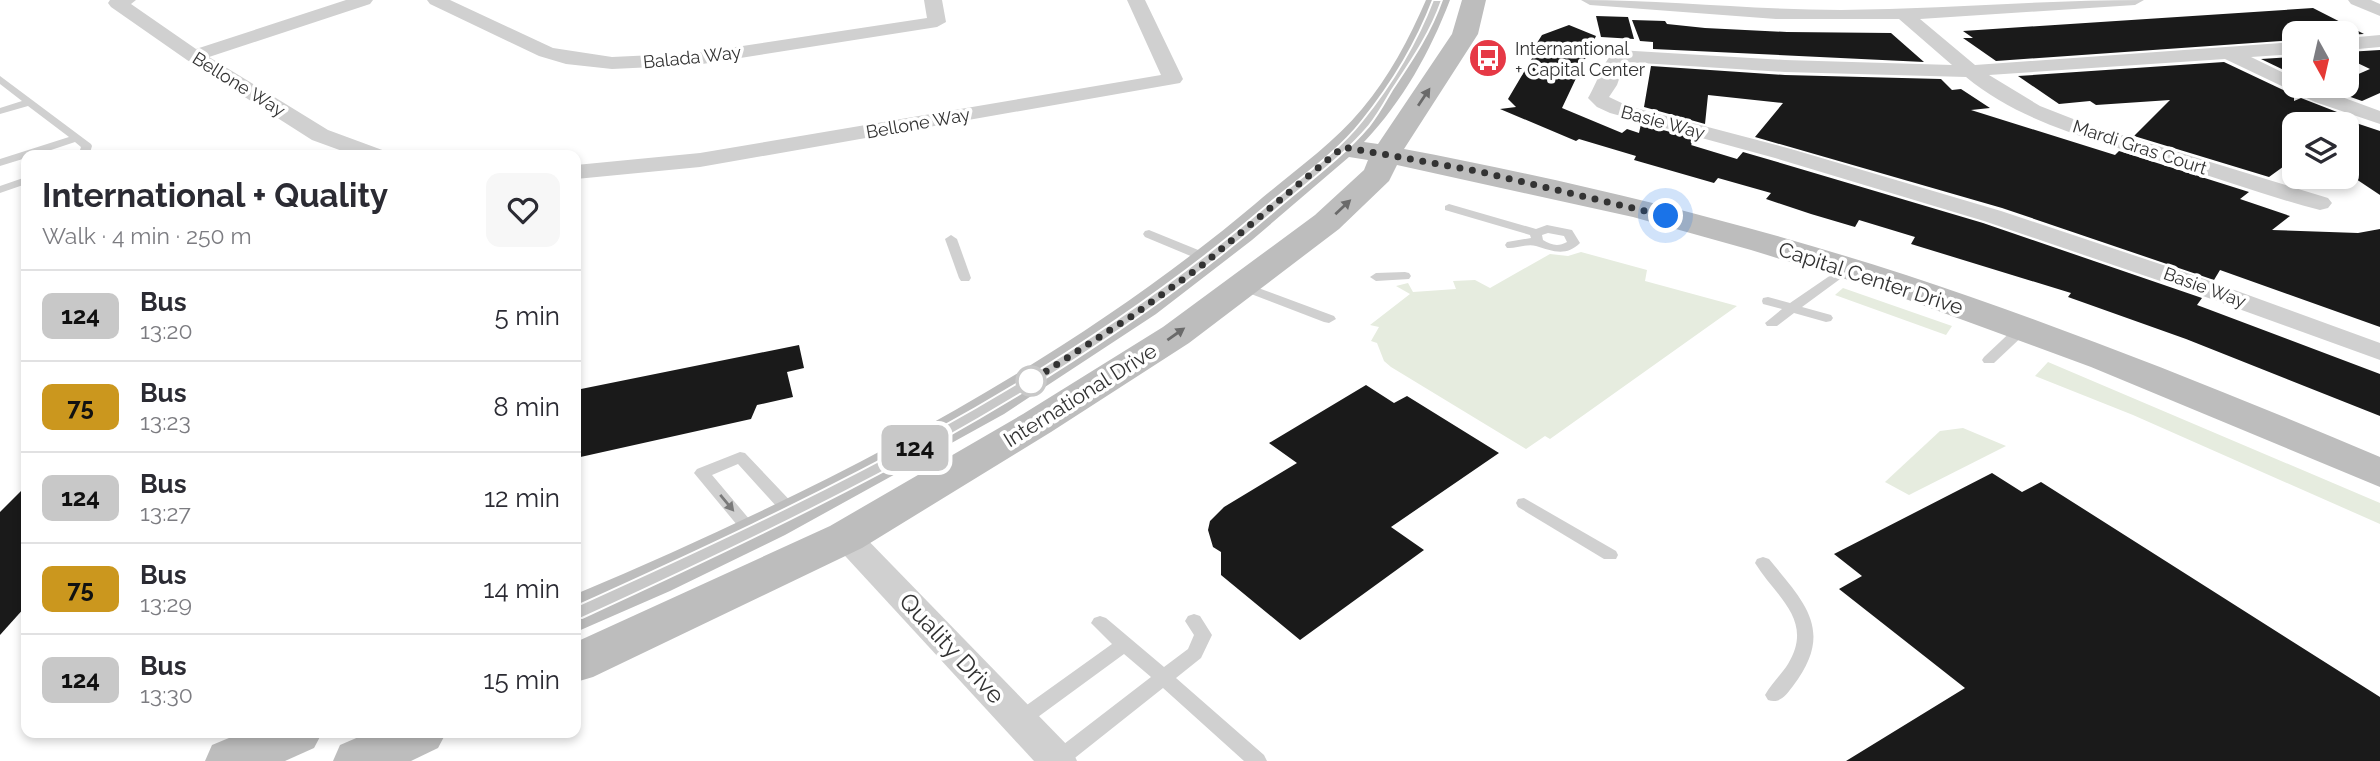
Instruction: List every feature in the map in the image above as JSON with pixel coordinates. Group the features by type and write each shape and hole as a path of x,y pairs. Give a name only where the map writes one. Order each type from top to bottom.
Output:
{"main road":[{"name":"International Drive","path":"581,612 753,533 958,425 1132,316 1209,259 1343,147 1366,123 1385,97 1426,31 1438,0"},
{"name":"International Drive","path":"581,661 846,537 1037,423 1176,335 1327,222 1378,174 1387,154 1465,34 1474,0"},
{"name":"Capital Center Drive","path":"1343,147 1477,171 1644,210 1847,268 2023,328 2208,400 2380,473"},
{"path":"846,537 838,529 836,522 841,514 1082,375 1132,316"},
{"path":"581,644 788,541 802,531 803,526 793,513"},
{"path":"231,761 284,738"},
{"path":"359,761 409,738"}],"street":[{"name":"Bellone Way","path":"127,0 117,3 194,57 320,135 361,150"},
{"path":"194,57 364,0"},
{"name":"Balada Way","path":"436,0 546,52 591,62 642,64 696,59 937,22 933,0"},
{"name":"Bellone Way","path":"581,172 700,160 1173,79 1136,0"},
{"path":"1590,0 1787,14 1902,13 2135,0"},
{"path":"2357,0 2380,11"},
{"name":"Mardi Gras Court","path":"1902,13 1968,71 2016,102 2079,128 2320,203"},
{"path":"2359,43 2380,41"},
{"name":"Basie Way","path":"2282,49 1968,71 1809,67 1618,56 1607,85 1598,97 1611,108 1859,176 2066,239 2181,278 2380,352"},
{"path":"2229,53 2303,90 2380,118"},
{"name":"Quality Drive","path":"846,537 1058,761"}],"lane":[{"path":"0,79 87,146 85,150"},
{"path":"0,111 30,102"},
{"path":"37,150 76,138"},
{"path":"1,161 21,155"},
{"path":"0,190 21,182"},
{"path":"1449,208 1537,237 1511,245"},
{"path":"1149,234 1209,259"},
{"path":"951,239 965,278"},
{"path":"1772,323 1847,268"},
{"path":"1376,277 1405,275"},
{"path":"1242,286 1328,319"},
{"path":"1768,301 1826,318"},
{"path":"1989,360 2023,328"},
{"path":"753,533 702,473 740,457 793,513"},
{"path":"1524,503 1610,555"},
{"path":"1763,563 1802,615 1804,648 1794,673 1774,695"},
{"path":"1058,761 1195,653 1203,635 1194,621"},
{"path":"1100,623 1257,761"},
{"path":"1020,720 1125,644"}],"shaded area":[{"path":"1581,252 1647,270 1645,281 1737,306 1550,439 1545,436 1526,449 1391,367 1384,361 1377,343 1371,341 1379,327 1370,325 1410,294 1396,286 1408,283 1413,292 1456,289 1453,281 1475,280 1490,288 1550,254 1568,256"},
{"path":"1843,288 1952,326 1946,335 1835,295"},
{"path":"2048,362 2380,503 2380,524 2133,415 2035,376"},
{"path":"1963,428 2006,446 1909,495 1885,482 1940,431"}],"building":[{"path":"2313,8 2338,21 2282,21 2282,41 1996,61 1963,38 1973,38 1963,31"},
{"path":"1596,16 1628,17 1634,39 1601,37"},
{"path":"1632,20 1665,21 1667,24 1705,28 1891,33 1924,62 1653,49 1653,42 1640,41"},
{"path":"1569,25 1596,36 1562,108 1622,133 1627,129 1639,133 1641,124 1696,139 1691,145 1737,159 1743,152 1983,223 2202,298 2197,305 2380,374 2380,416 2186,339 2068,297 2071,293 1911,244 1915,237 1859,220 1855,227 1766,199 1771,193 1718,178 1714,183 1634,160 1636,156 1579,139 1576,141 1500,109 1516,107 1508,99 1534,55 1530,54 1542,35"},
{"path":"2380,50 2380,93 2362,101 2353,98 2359,98 2359,74 2370,69 2359,64 2359,51"},
{"path":"2282,58 2282,69 2261,59"},
{"path":"2224,62 2282,89 2282,98 2294,98 2294,101 2301,98 2337,112 2282,112 2282,168 2269,177 2134,136 2170,100 2096,105 2090,101 2059,104 2018,76"},
{"path":"1651,66 1785,75 1941,79 1952,90 1961,89 1990,108 1971,110 2115,155 2119,151 2249,192 2240,199 2290,216 2272,230 2358,233 2380,229 2380,327 2220,270 2214,280 2002,208 1755,137 1783,103 1708,95 1705,124 1644,107"},
{"path":"2359,124 2380,131 2380,195 2359,181"},
{"path":"799,345 804,368 787,372 793,397 757,405 751,419 581,457 581,389"},
{"path":"1366,385 1394,403 1407,396 1499,453 1391,527 1424,550 1300,640 1221,575 1221,552 1213,547 1208,530 1210,521 1224,507 1297,463 1269,443"},
{"path":"1992,473 2022,492 2041,482 2380,697 2380,761 1846,761 1965,688 1839,589 1862,576 1834,554"},
{"path":"21,491 21,612 0,635 0,512"}],"bus line":[{"name":"124","path":"581,612 753,533 958,425 1132,316 1200,267 1343,147 1366,123 1385,97 1426,31 1438,0"}],"place":[{"name":"Internantional + Capital Center","path":"1488,58"}],"route":[{"path":"1031,381 1028,383 1132,316 1200,267 1343,147 1477,171 1666,216"}]}
